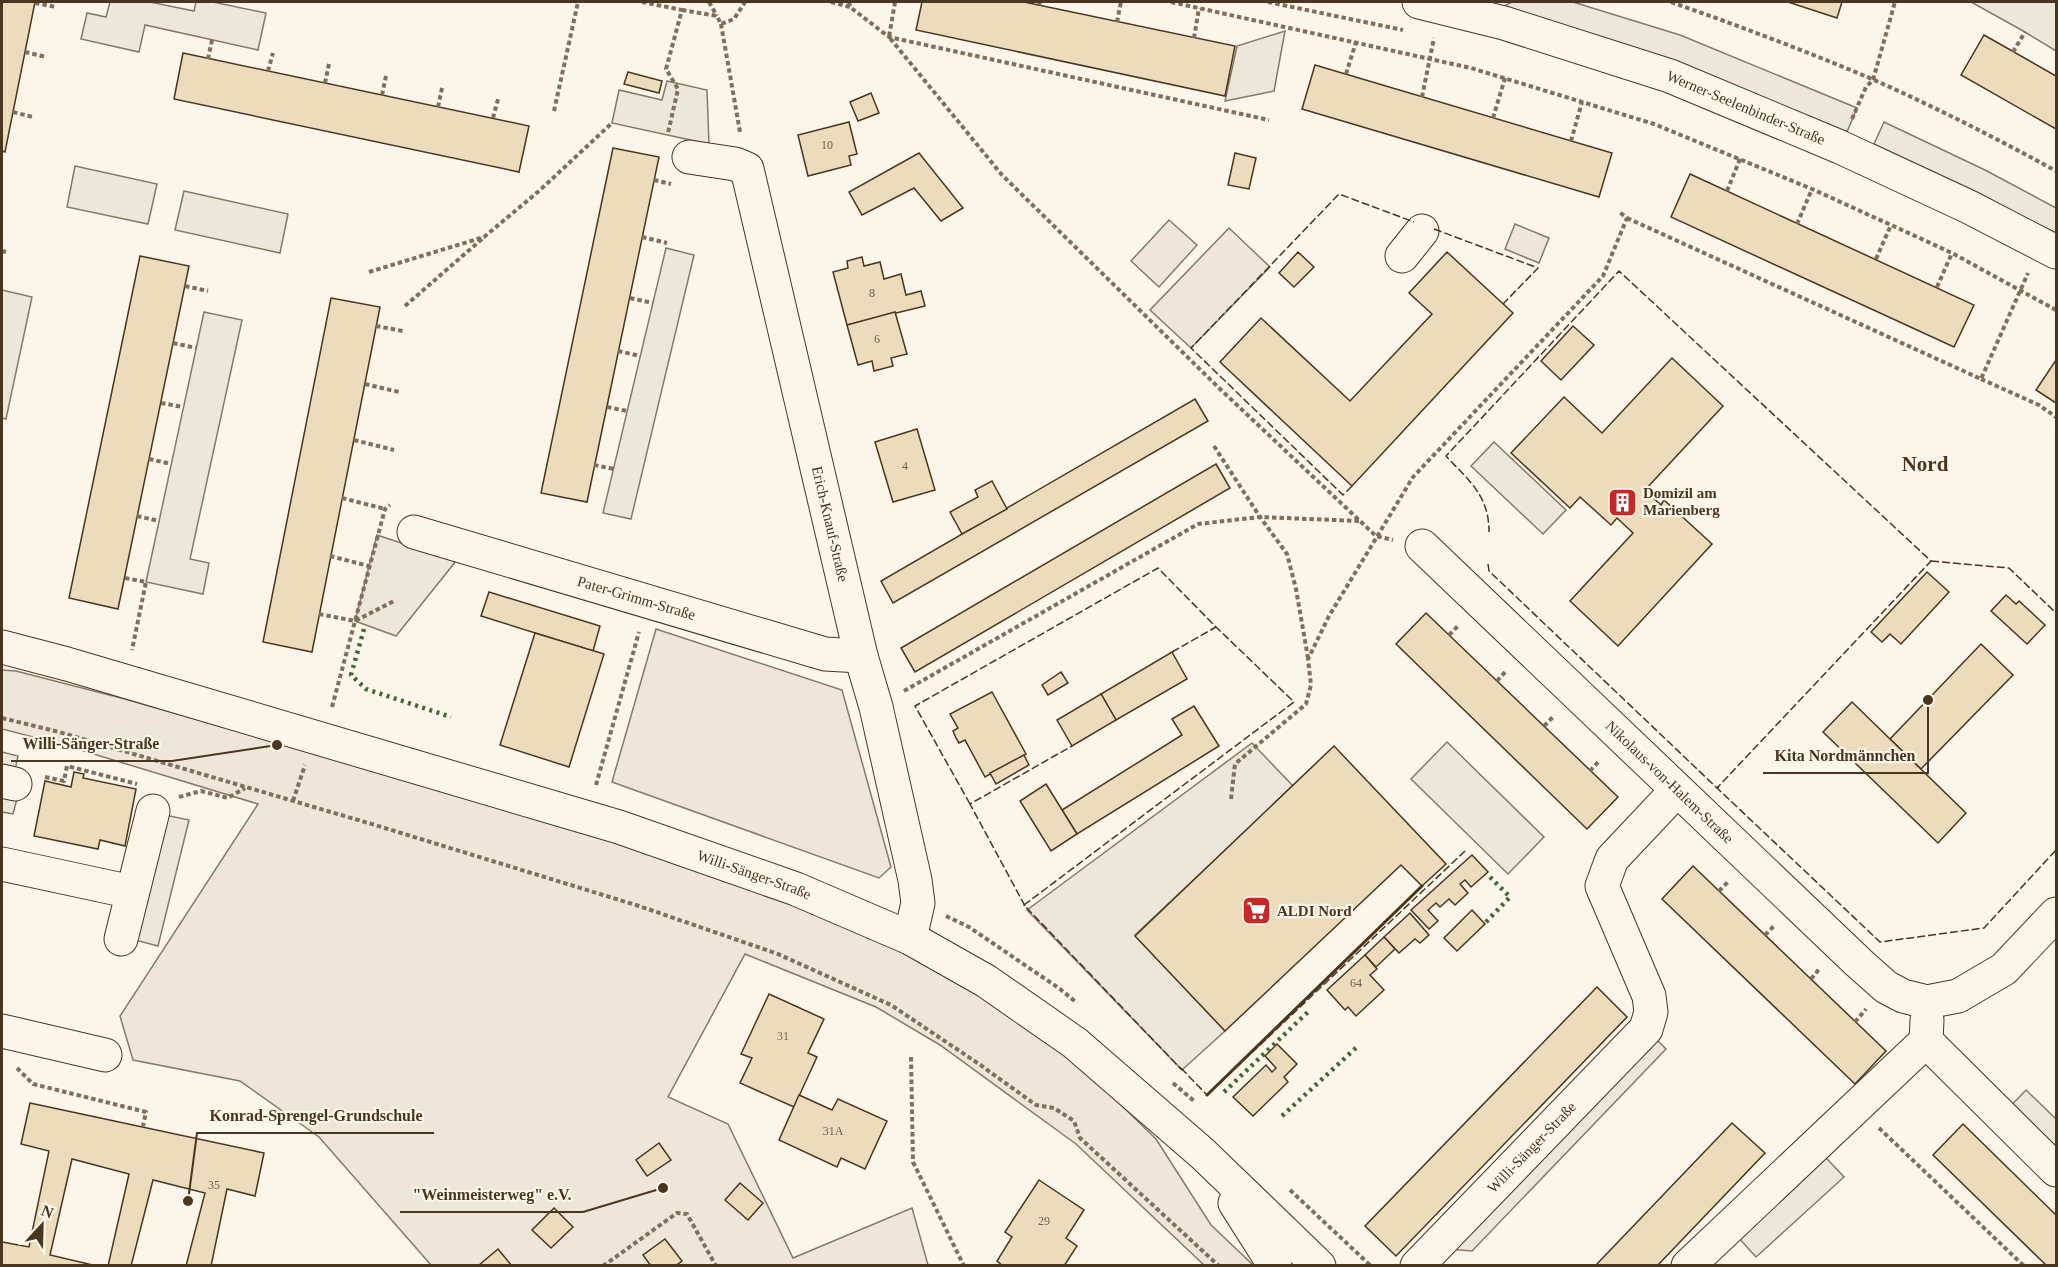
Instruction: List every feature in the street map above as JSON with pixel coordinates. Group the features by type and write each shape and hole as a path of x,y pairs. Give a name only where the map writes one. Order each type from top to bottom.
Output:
{"street":[{"name":"Werner-Seelenbinder-Straße","path":"1428,15 1504,23 1670,76 1840,147 1969,207 2047,265"},
{"path":"679,146 747,169"},
{"name":"Erich-Knauf-Straße","path":"747,169 861,657 876,707 915,880 918,903 910,938"},
{"path":"1402,256 1422,231"},
{"name":"Pater-Grimm-Straße","path":"414,532 825,654 861,657"},
{"name":"Nikolaus-von-Halem-Straße","path":"1422,546 1886,987 1903,996 1927,1002 1958,996 2004,969 2056,914"},
{"name":"Willi-Sänger-Straße","path":"2,647 67,664 619,827 796,889 910,938 986,981 1075,1043 1203,1154 1319,1266"},
{"name":"Willi-Sänger-Straße","path":"1417,1266 1646,1029 1651,1012 1649,996 1602,886 1612,859 1677,790"},
{"path":"121,939 155,806"},
{"path":"2,864 132,892"},
{"path":"1688,1266 1926,1041 1927,1002"},
{"path":"2,1031 105,1055"},
{"path":"1926,1041 2056,1170"},
{"name":"Willi-Sänger-Straße","path":"1203,1154 1275,1266"}],"path":[{"path":"554,111 578,2"},
{"path":"642,2 717,16"},
{"path":"709,2 721,24 747,169"},
{"path":"721,24 734,19 745,2"},
{"path":"831,2 850,4 889,37 1002,175 1220,389 1376,536"},
{"path":"889,37 895,2"},
{"path":"1117,22 1121,2"},
{"path":"1171,2 1431,58 1505,78 1654,124 1812,189 1952,253 2056,310"},
{"path":"1268,2 1428,15"},
{"path":"1671,2 1771,38 1873,80 2010,146 2056,171"},
{"path":"1840,147 1866,87 1873,80 1895,2"},
{"path":"35,3 56,7"},
{"path":"1194,38 1200,8"},
{"path":"679,146 678,89 666,69 682,10"},
{"path":"1428,15 1444,39"},
{"path":"1422,97 1431,58 1428,15"},
{"path":"2013,52 2025,32"},
{"path":"889,37 1269,120"},
{"path":"208,58 212,40"},
{"path":"1346,74 1356,42"},
{"path":"25,52 46,57"},
{"path":"268,71 273,53"},
{"path":"325,83 329,64"},
{"path":"382,95 386,76"},
{"path":"1493,118 1505,78"},
{"path":"438,107 442,88"},
{"path":"493,118 498,99"},
{"path":"1571,141 1582,102"},
{"path":"13,112 33,117"},
{"path":"405,306 539,191 612,123"},
{"path":"1727,191 1740,159"},
{"path":"1797,224 1812,189"},
{"path":"1618,211 1626,218 2039,405 2056,417"},
{"path":"1308,659 1329,616 1413,477 1603,276 1626,218"},
{"path":"1876,260 1891,225"},
{"path":"369,272 484,237"},
{"path":"642,237 667,243"},
{"path":"1937,287 1952,253"},
{"path":"1981,379 2028,272 2047,265"},
{"path":"185,286 208,291"},
{"path":"630,298 653,303"},
{"path":"376,326 403,331"},
{"path":"173,344 196,348"},
{"path":"618,351 640,356"},
{"path":"364,384 399,392"},
{"path":"161,402 183,407"},
{"path":"607,407 627,411"},
{"path":"354,440 394,450"},
{"path":"1214,446 1287,554 1296,589 1311,685 1306,704 1235,764 1231,800"},
{"path":"149,459 171,464"},
{"path":"594,465 614,469"},
{"path":"342,498 385,509"},
{"path":"332,707 385,509 390,505"},
{"path":"137,516 159,521"},
{"path":"905,690 1197,524 1260,517 1360,521"},
{"path":"330,556 369,566"},
{"path":"125,578 146,582 132,650"},
{"path":"319,614 355,621 394,601"},
{"path":"596,785 648,602"},
{"path":"2,718 59,732 639,906 778,954 891,1005 1036,1105 1054,1108 1074,1121 1080,1138 1220,1266"},
{"path":"8,783 22,772 64,781 68,766 150,788 155,806 201,791 228,798 246,788"},
{"path":"911,1057 913,1162 964,1266"},
{"path":"12,1062 33,1084 146,1112 142,1126"},
{"path":"1857,1107 2024,1266"},
{"path":"603,1266 677,1213 687,1214 716,1266"}],"shaded area":[{"path":"110,2 150,2 194,11 196,2 213,2 266,13 258,50 145,25 139,52 81,39 87,13 106,17"},
{"path":"1512,2 1573,2 1680,35 1857,108 1847,132 1669,59 1504,6"},
{"path":"1971,2 2056,2 2056,51 2025,32"},
{"path":"1285,31 1274,91 1225,101 1237,46"},
{"path":"667,81 707,90 709,144 612,123 619,90 662,100"},
{"path":"1884,122 1985,170 2056,208 2056,234 1977,192 1874,144"},
{"path":"75,166 157,184 148,224 67,207"},
{"path":"184,191 288,214 280,253 175,230"},
{"path":"1169,220 1197,245 1159,287 1131,261"},
{"path":"1515,224 1549,238 1539,263 1505,249"},
{"path":"1229,228 1270,267 1191,348 1150,310"},
{"path":"666,248 694,255 631,519 603,513"},
{"path":"2,290 32,297 6,419 2,418"},
{"path":"204,312 242,320 190,559 209,563 203,594 146,582"},
{"path":"1494,442 1566,510 1543,534 1471,466"},
{"path":"377,535 456,561 396,636 355,621"},
{"path":"656,629 842,690 891,867 879,878 612,782"},
{"path":"2,670 16,671 125,699 548,820 727,880 839,921 948,974 1076,1061 1156,1139 1211,1225 1253,1265 1204,1265 1076,1144 940,1045 876,1007 745,954 668,1097 728,1124 793,1258 912,1208 928,1265 431,1265 319,1137 240,1081 133,1060 120,1016 258,804 64,745 2,729"},
{"path":"1447,742 1544,837 1508,874 1411,779"},
{"path":"1252,743 1293,786 1135,935 1225,1031 1182,1070 1027,910"},
{"path":"2,752 18,756 14,775 2,772"},
{"path":"2,791 18,795 13,814 2,812"},
{"path":"165,815 189,820 158,946 135,940"},
{"path":"1646,1029 1666,1049 1472,1251 1434,1248"},
{"path":"2026,1090 2056,1119 2056,1170 2001,1116"},
{"path":"1815,1146 1844,1177 1756,1257 1728,1226"}],"building":[{"path":"2,2 35,2 5,152 2,151"},
{"path":"922,2 1024,2 1235,46 1225,96 916,30"},
{"path":"1788,2 1842,2 1837,18"},
{"path":"1984,35 2056,76 2056,129 1961,75"},
{"path":"183,53 529,126 519,172 174,99"},
{"path":"1315,65 1612,153 1599,197 1302,109"},
{"path":"628,72 662,81 659,93 624,84"},
{"path":"871,93 879,113 858,121 850,102"},
{"path":"849,122 857,154 849,156 851,165 808,176 798,135"},
{"path":"613,148 659,157 587,502 541,493"},
{"path":"919,153 963,208 941,221 914,188 862,215 849,192"},
{"path":"1235,153 1256,158 1249,189 1228,185"},
{"path":"1690,174 1974,305 1954,347 1671,217"},
{"path":"1298,252 1314,267 1294,287 1279,273"},
{"path":"1447,252 1513,313 1352,486 1220,362 1261,318 1350,401 1432,314 1409,293"},
{"path":"140,256 189,266 118,609 69,598"},
{"path":"862,257 864,266 880,262 884,279 901,274 906,295 921,291 925,306 847,325 833,272 848,268 847,261"},
{"path":"331,298 380,307 312,652 263,642"},
{"path":"895,312 907,354 891,358 893,366 874,371 872,361 858,365 847,325"},
{"path":"1573,326 1594,345 1561,380 1541,361"},
{"name":"Domizil am Marienberg","path":"1672,358 1723,406 1645,490 1661,505 1664,500 1712,544 1618,646 1570,601 1633,533 1617,518 1611,525 1580,497 1570,508 1511,453 1564,397 1602,433"},
{"path":"2056,360 2056,403 2036,390"},
{"path":"1195,399 1208,421 893,603 881,581"},
{"path":"917,429 935,490 893,502 875,442"},
{"path":"1216,464 1230,488 915,672 901,648"},
{"path":"992,481 1007,509 962,534 950,512 978,497 975,490"},
{"path":"1927,572 1949,592 1901,644 1890,634 1882,642 1871,632"},
{"path":"489,592 600,626 593,651 481,616"},
{"path":"2006,595 2016,604 2019,601 2045,625 2027,644 1991,611"},
{"path":"1426,613 1618,797 1587,829 1396,644"},
{"path":"535,633 604,654 569,767 500,745"},
{"path":"1981,644 2013,675 1921,769 1890,739"},
{"path":"1172,652 1187,679 1116,720 1101,694"},
{"path":"1061,672 1068,683 1048,695 1042,685"},
{"path":"992,692 1026,754 985,777 965,740 959,743 956,738 953,731 958,728 950,714"},
{"path":"1101,694 1116,720 1072,746 1057,720"},
{"path":"1852,702 1966,813 1938,843 1823,732"},
{"path":"1194,706 1219,746 1077,834 1062,810 1182,735 1172,719"},
{"name":"ALDI Nord","path":"1334,746 1446,864 1422,886 1401,865 1225,1031 1135,936"},
{"path":"1024,755 1029,765 996,784 990,773"},
{"path":"74,772 84,774 83,778 136,789 125,846 100,840 98,849 34,836 45,781 71,787"},
{"path":"1046,784 1077,834 1051,851 1020,801"},
{"path":"1472,855 1488,872 1471,887 1465,880 1460,884 1468,893 1455,905 1449,899 1440,907 1436,903 1428,910 1438,921 1429,929 1411,910"},
{"path":"1693,866 1886,1051 1855,1084 1662,899"},
{"path":"1472,910 1485,924 1457,951 1444,938"},
{"path":"1410,913 1429,935 1420,943 1415,939 1399,953 1384,937"},
{"path":"1384,937 1395,949 1376,967 1365,955"},
{"path":"1365,955 1377,969 1370,975 1384,990 1356,1016 1348,1007 1345,1010 1327,990"},
{"path":"1597,987 1627,1017 1396,1256 1365,1226"},
{"path":"769,994 824,1019 808,1053 817,1057 794,1107 740,1083 752,1058 741,1054"},
{"path":"1277,1044 1297,1064 1284,1077 1288,1082 1253,1116 1233,1097 1266,1065 1272,1072 1276,1068 1265,1056"},
{"path":"799,1095 832,1110 838,1099 887,1121 865,1169 841,1158 837,1167 779,1140"},
{"path":"30,1103 264,1153 255,1196 227,1189 211,1266 186,1266 205,1193 153,1180 131,1266 108,1266 129,1174 72,1159 50,1255 97,1266 2,1266 2,1242 29,1247 49,1151 21,1144"},
{"path":"1732,1123 1765,1153 1657,1266 1595,1266"},
{"path":"1963,1124 2056,1215 2056,1266 2047,1266 1933,1155"},
{"path":"659,1143 671,1160 647,1176 636,1160"},
{"path":"1039,1180 1084,1210 1066,1238 1077,1246 1064,1266 1003,1266 997,1261 1012,1237 1005,1232"},
{"path":"740,1183 763,1203 748,1220 725,1200"},
{"path":"554,1208 573,1227 551,1248 532,1230"},
{"path":"665,1239 682,1261 675,1266 651,1266 643,1255"},
{"path":"498,1249 512,1266 478,1266"}],"hedge":[{"path":"364,629 351,675 366,689 451,717"},
{"path":"1486,922 1510,897 1490,877"},
{"path":"1224,1092 1310,1010"},
{"path":"1282,1116 1358,1046"}],"fence":[{"path":"1352,486 1343,495 1191,348 1339,194 1414,222"},
{"path":"1434,229 1538,268 1503,304"},
{"path":"1488,564 1489,571 1717,788 1931,561 1619,271 1446,456 1470,481 1481,498 1486,508 1489,532"},
{"path":"1931,561 2009,568 2056,613"},
{"path":"970,804 915,706 1158,568 1294,702 1024,905 1182,1070"},
{"path":"1172,652 1216,627"},
{"path":"1025,906 970,804 1072,746"},
{"path":"1719,787 1717,788 1880,942 1984,928 2056,850"},
{"path":"1181,1068 1207,1095 1465,851"}],"wall":[{"path":"1207,1095 1422,886"}],"place":[{"name":"Domizil am Marienberg","path":"1622,502"},
{"name":"Kita Nordmännchen","path":"1928,700"},
{"name":"Willi-Sänger-Straße","path":"277,745"},
{"name":"ALDI Nord","path":"1256,911"},
{"name":"\"Weinmeisterweg\" e.V.","path":"663,1188"},
{"name":"Konrad-Sprengel-Grundschule","path":"188,1201"}],"district":[{"name":"Nord","path":"1925,464"}]}
